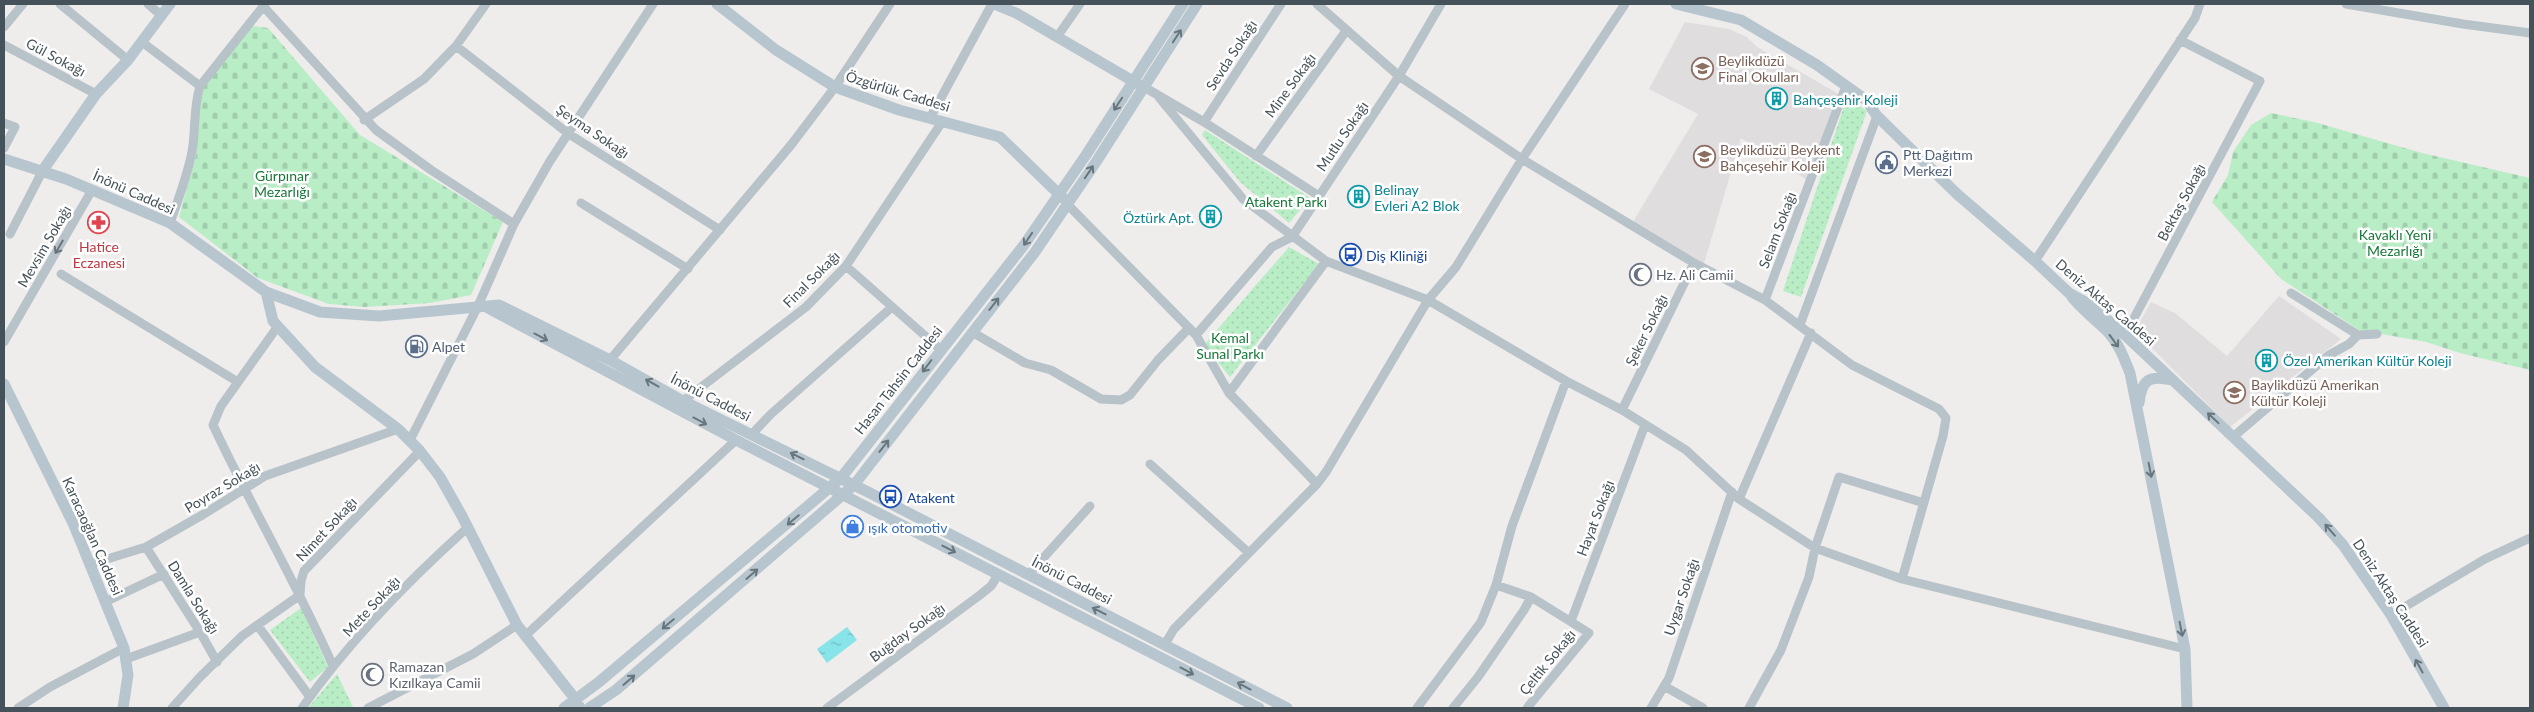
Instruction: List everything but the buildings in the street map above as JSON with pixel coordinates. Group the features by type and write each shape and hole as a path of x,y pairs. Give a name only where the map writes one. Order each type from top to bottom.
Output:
{"main road":[{"path":"42,170 96,94 128,60 170,4"},
{"name":"Özgürlük Caddesi","path":"717,4 776,50 834,87 942,122 1000,137 1059,193 1068,204"},
{"path":"993,4 1016,13 1144,87"},
{"name":"Hasan Tahsin Caddesi","path":"564,708 578,704 841,478 1024,244 1183,4"},
{"name":"Hasan Tahsin Caddesi","path":"591,708 616,690 854,484 1035,252 1197,4"},
{"name":"Deniz Aktaş Caddesi","path":"1676,4 1741,20 1817,65 1866,100 1877,116 1956,194 2035,261 2069,293 2089,304 2125,335 2319,518 2342,545 2391,615 2444,708"},
{"name":"İnönü Caddesi","path":"4,159 42,170 170,223 266,292 320,312 379,316 499,305 610,360 683,401 854,484 1165,644 1279,707"},
{"path":"266,292 273,321 315,367 398,429 420,451 440,477 517,625 578,704 591,708"},
{"path":"2069,293 2082,311 2108,332 2118,346 2130,373 2141,422"},
{"name":"İnönü Caddesi","path":"481,306 830,489 1259,708"},
{"path":"2172,380 2155,378 2144,383 2138,406 2185,649 2188,691 2185,708"},
{"name":"Karacaoğlan Caddesi","path":"4,384 92,564 125,654 128,675 123,708"},
{"path":"1158,656 1165,644"}],"street":[{"path":"60,4 128,60"},
{"path":"148,4 161,15"},
{"path":"364,120 424,79 456,46 484,4"},
{"path":"410,440 481,306 514,224 550,161 570,134 653,4"},
{"path":"610,360 792,145 890,4"},
{"path":"930,118 993,4"},
{"path":"1057,37 1080,4"},
{"name":"Sevda Sokağı","path":"1204,122 1281,4"},
{"path":"1317,4 1399,76 1522,159 1694,263 1765,300 1852,365 1939,409 1946,418 1902,579"},
{"name":"Mutlu Sokağı","path":"1292,237 1399,76 1441,4"},
{"path":"1165,644 1174,629 1317,484 1428,300 1456,267 1522,159 1625,4"},
{"path":"2035,261 2196,18 2200,4"},
{"path":"2346,4 2463,24 2530,33"},
{"path":"4,27 20,5"},
{"path":"170,223 183,187 192,151 196,98 200,86 264,5 364,120 431,170 514,224"},
{"name":"Mine Sokağı","path":"1256,156 1346,31"},
{"name":"Bektaş Sokağı","path":"2125,335 2260,81 2180,40"},
{"path":"142,42 200,86"},
{"name":"Gül Sokağı","path":"4,44 96,94"},
{"name":"Şeyma Sokağı","path":"456,46 570,134 720,230"},
{"name":"Selam Sokağı","path":"1765,300 1846,86"},
{"path":"1144,87 1204,122 1319,196"},
{"path":"1157,95 1243,199 1326,261 1428,300 1566,381 1622,410 1686,450 1739,499 1815,548 1902,579 2185,649"},
{"path":"1800,325 1877,116"},
{"name":"Final Sokağı","path":"683,401 806,307 846,266 942,122"},
{"path":"4,123 15,127 4,148"},
{"path":"10,234 42,170"},
{"name":"Mevsim Sokağı","path":"4,342 92,190"},
{"path":"581,203 688,269"},
{"path":"1068,204 1196,335 1229,393 1317,484"},
{"path":"1196,335 1272,247 1292,237"},
{"path":"1229,393 1326,261"},
{"name":"Şeker Sokağı","path":"1622,410 1694,263"},
{"path":"846,266 940,349"},
{"path":"61,274 238,382"},
{"path":"2291,293 2358,335 2377,334"},
{"path":"752,434 770,414 892,307"},
{"path":"278,326 221,406 213,425 243,489 300,595 333,666"},
{"path":"972,332 1025,363 1051,370 1101,399 1110,401 1121,400 1130,395 1158,360 1189,328"},
{"path":"1739,499 1811,333"},
{"path":"2233,437 2329,355 2349,344 2358,335"},
{"path":"1416,708 1481,622 1496,585 1512,526 1566,381"},
{"name":"Hayat Sokağı","path":"1571,621 1645,425"},
{"name":"Poyraz Sokağı","path":"92,564 146,547 266,476 398,429"},
{"path":"525,636 736,440"},
{"name":"Nimet Sokağı","path":"300,595 300,580 304,571 420,451"},
{"path":"1150,464 1250,553"},
{"path":"1749,708 1781,650 1809,577 1815,548 1839,477 1924,503"},
{"name":"Uygar Sokağı","path":"1651,708 1664,686 1732,492"},
{"path":"1028,574 1090,506"},
{"name":"Mete Sokağı","path":"302,708 333,666 436,556 467,528"},
{"path":"2391,615 2485,559 2530,538"},
{"name":"Damla Sokağı","path":"146,547 200,632 216,662"},
{"path":"105,602 164,574"},
{"name":"Buğday Sokağı","path":"827,708 980,595 991,586 998,575"},
{"path":"1496,585 1530,597 1571,621"},
{"path":"172,708 200,677 242,636 300,595"},
{"path":"1453,708 1478,677 1524,610 1530,597"},
{"name":"Çeltik Sokağı","path":"1527,708 1589,633 1571,621"},
{"path":"368,708 473,654 517,625"},
{"path":"258,626 310,697"},
{"path":"18,708 50,687 125,654 200,632"},
{"path":"1664,686 1704,708"}],"shaded area":[{"name":"Beylikdüzü Beykent Bahçeşehir Koleji","path":"1685,22 1729,29 1747,37 1757,47 1842,96 1810,182 1741,138 1703,267 1631,225 1698,114 1649,89"},
{"name":"Baylikdüzü Amerikan Kültür Koleji","path":"2279,296 2341,339 2230,427 2135,331 2151,302 2175,313 2227,356"}],"green space":[{"name":"Gürpınar Mezarlığı","path":"253,26 268,28 360,135 503,222 471,295 430,303 364,307 329,304 258,278 179,217 197,152 198,109 205,84"},
{"path":"1847,97 1867,111 1801,297 1783,291"},
{"name":"Kavaklı Yeni Mezarlığı","path":"2271,113 2314,122 2422,153 2530,178 2530,370 2460,353 2426,342 2359,330 2281,279 2212,202 2228,175 2233,152 2251,125"},
{"name":"Atakent Parkı","path":"1205,130 1310,198 1289,223 1240,182 1202,135"},
{"name":"Kemal Sunal Parkı","path":"1289,247 1319,264 1230,377 1204,345"},
{"path":"301,608 328,667 310,682 270,630"},
{"path":"337,674 353,707 308,708"}],"water":[{"path":"847,627 857,640 827,663 817,649"}],"place":[{"name":"Beylikdüzü Final Okulları","path":"1702,68"},
{"name":"Bahçeşehir Koleji","path":"1777,99"},
{"name":"Beylikdüzü Beykent Bahçeşehir Koleji","path":"1704,157"},
{"name":"Ptt Dağıtım Merkezi","path":"1887,162"},
{"name":"Belinay Evleri A2 Blok","path":"1358,197"},
{"name":"Öztürk Apt.","path":"1210,217"},
{"name":"Hatice Eczanesi","path":"99,223"},
{"name":"Diş Kliniği","path":"1350,255"},
{"name":"Hz. Ali Camii","path":"1640,274"},
{"name":"Alpet","path":"416,346"},
{"name":"Özel Amerikan Kültür Koleji","path":"2267,360"},
{"name":"Baylikdüzü Amerikan Kültür Koleji","path":"2235,392"},
{"name":"Atakent","path":"891,497"},
{"name":"ışık otomotiv","path":"852,527"},
{"name":"Ramazan Kızılkaya Camii","path":"373,674"}]}
